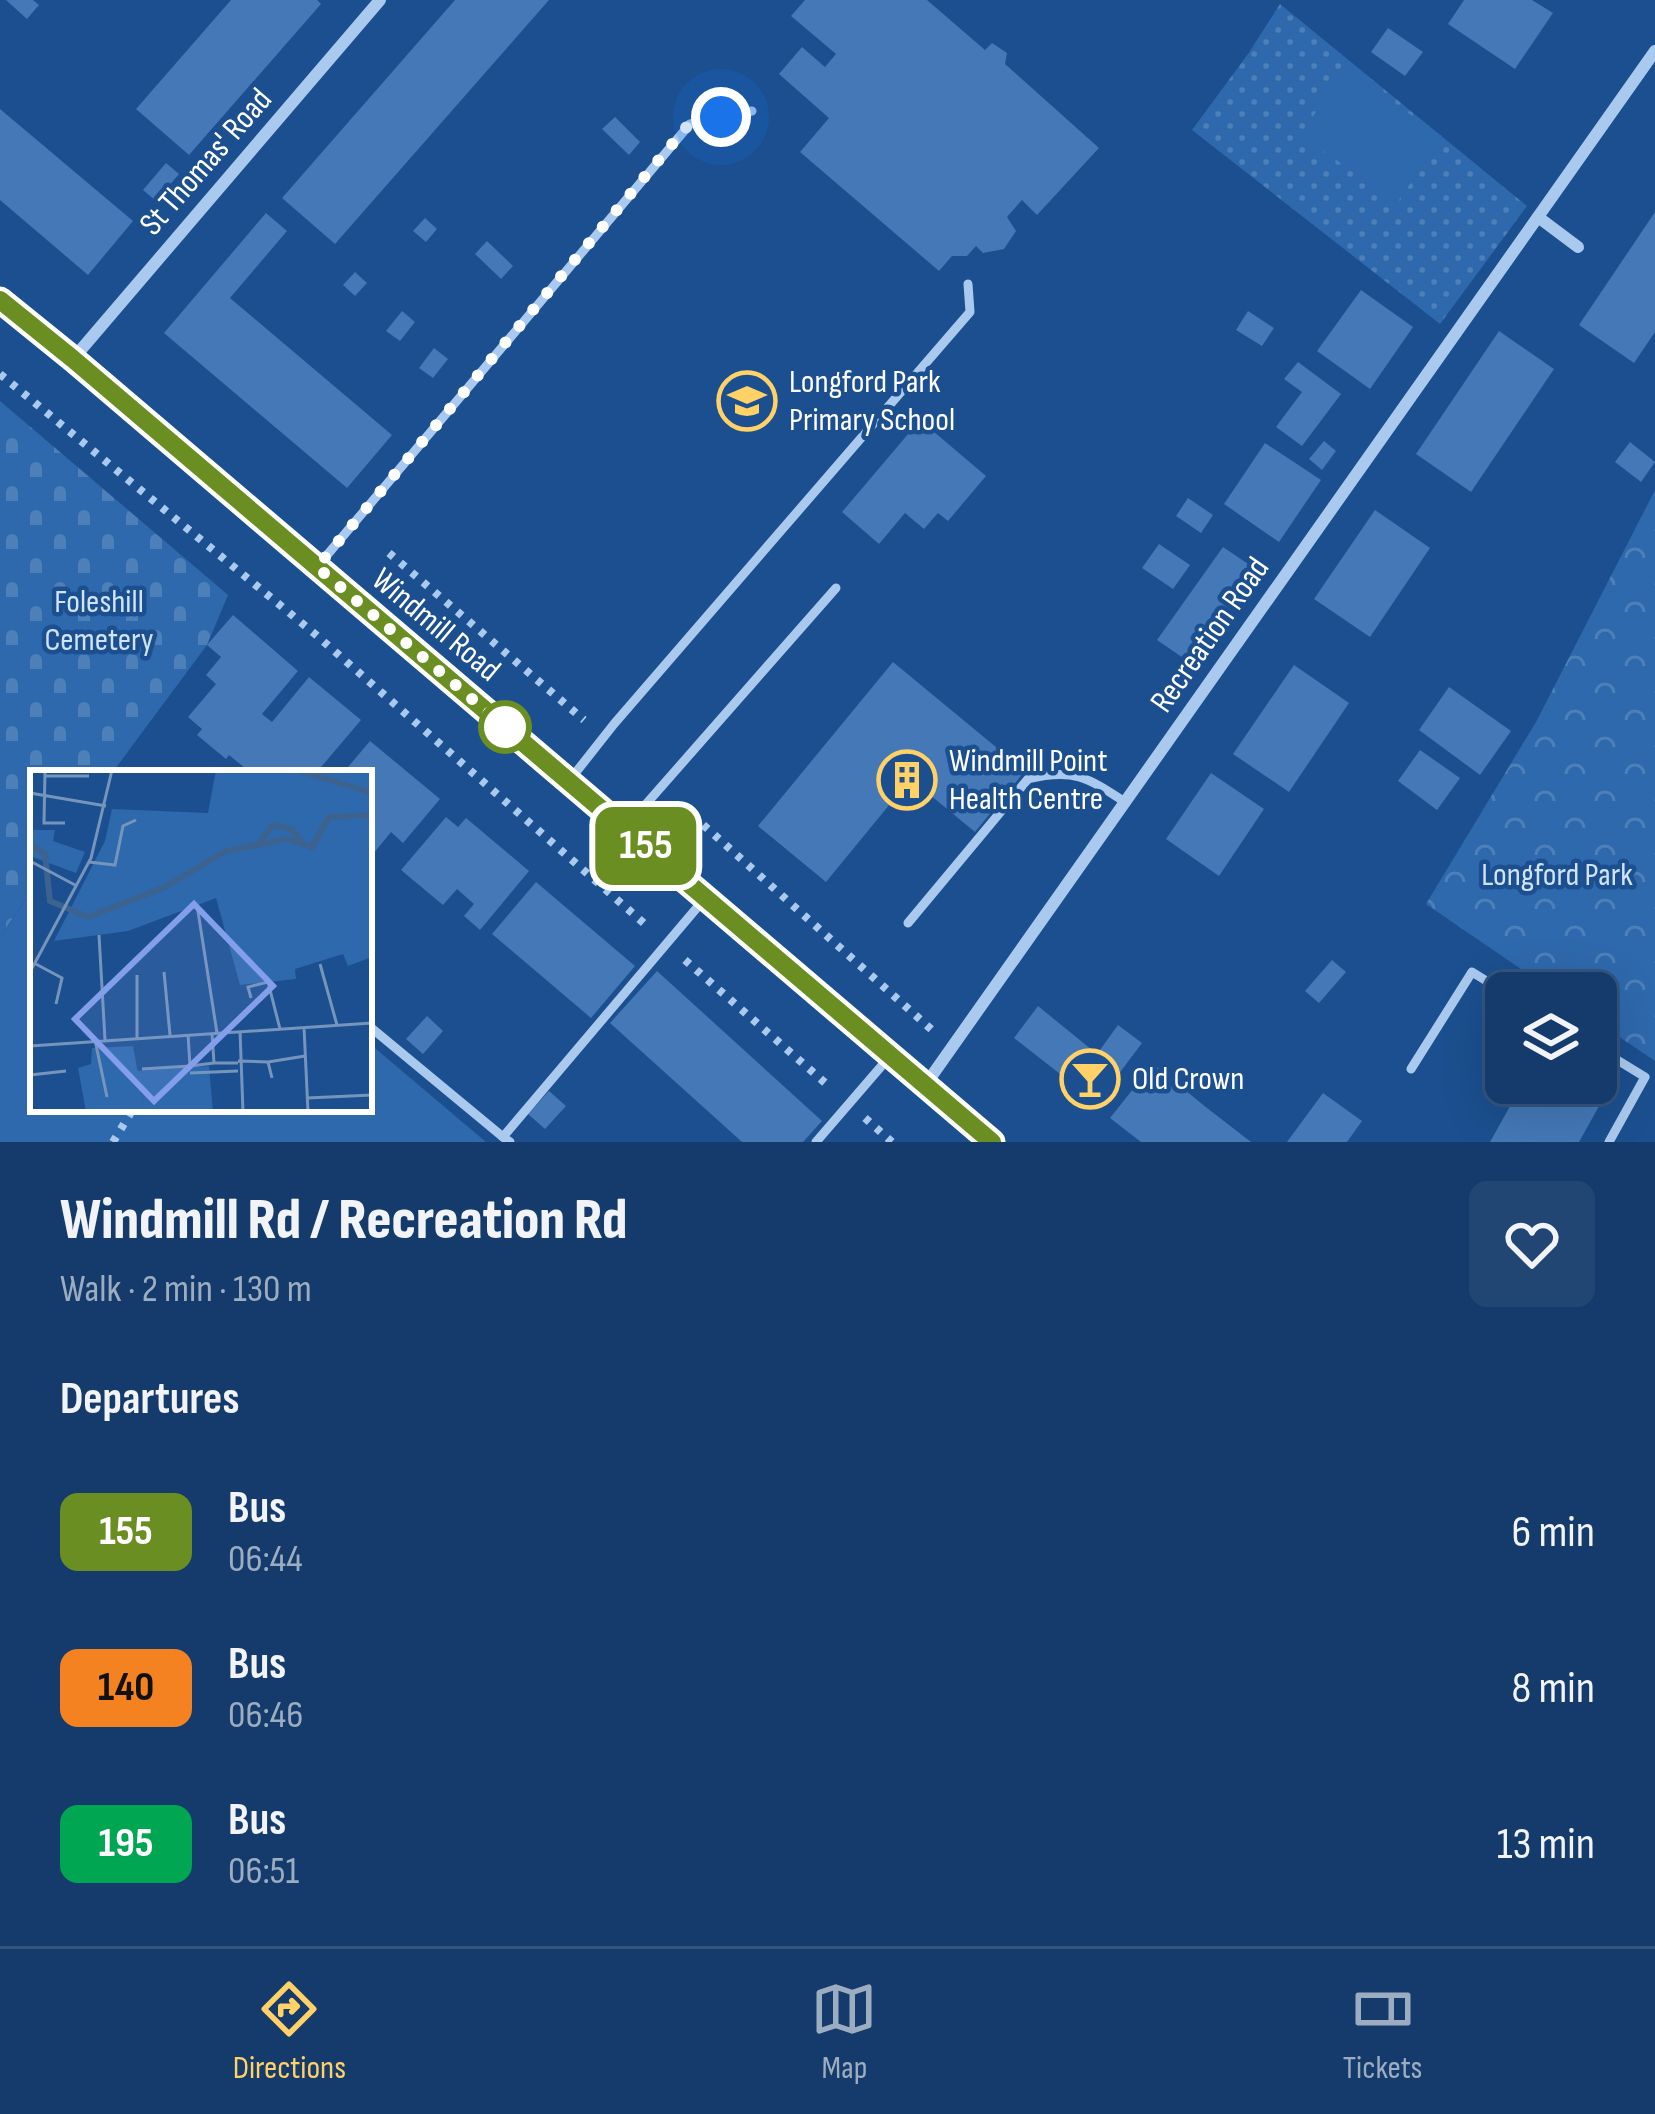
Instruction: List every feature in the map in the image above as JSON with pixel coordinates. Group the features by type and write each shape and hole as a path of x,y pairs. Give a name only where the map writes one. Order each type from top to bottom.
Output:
{"street":[{"name":"St Thomas' Road","path":"73,359 380,0"},
{"name":"Recreation Road","path":"926,1084 1655,51"},
{"path":"1538,217 1578,247"},
{"name":"Windmill Road","path":"0,300 992,1142"}],"lane":[{"path":"317,567 689,124 752,111"},
{"path":"569,781 970,312 968,284"},
{"path":"625,828 836,588"},
{"path":"908,923 1028,779 1056,772 1094,781 1125,802"},
{"path":"372,1027 506,1139 706,897"},
{"path":"1411,1069 1472,972 1485,980"},
{"path":"816,1142 891,1055"},
{"path":"1610,1142 1645,1077 1617,1060"}],"path":[{"path":"0,374 315,634 892,1142"},
{"path":"389,553 604,737"},
{"path":"660,787 952,1047"},
{"path":"113,1142 131,1112"}],"green space":[{"path":"1280,4 1527,206 1440,324 1192,130"},
{"path":"1344,69 1442,136 1397,203 1301,135"},
{"name":"Foleshill Cemetery","path":"0,401 228,595 207,645 114,770 30,770 30,892 0,937"},
{"name":"Longford Park","path":"1655,490 1655,1061 1617,1035 1617,972 1525,972 1426,904 1536,722"},
{"path":"30,892 30,1112 372,1112 372,1046 486,1142 0,1142 0,937"}],"building":[{"path":"6,0 33,0 39,5 27,19"},
{"path":"231,0 317,0 321,4 189,155 136,109"},
{"path":"455,0 549,0 335,244 282,198"},
{"path":"805,0 927,0 985,50 992,43 1007,53 1005,64 1099,148 1037,215 1022,200 1007,217 1016,231 1004,249 983,253 976,246 967,256 952,256 939,271 800,152 829,118 779,74 802,47 825,67 836,54 791,16"},
{"path":"1464,0 1532,0 1553,13 1515,69 1448,24"},
{"path":"1388,28 1423,52 1405,76 1371,52"},
{"path":"0,109 133,221 88,275 0,200"},
{"path":"615,117 640,142 629,155 602,129"},
{"path":"166,163 179,174 156,201 143,190"},
{"path":"1655,212 1655,332 1634,363 1579,325"},
{"path":"266,213 287,231 230,298 392,435 347,488 164,333"},
{"path":"425,218 437,229 426,242 413,231"},
{"path":"487,241 513,266 501,279 475,254"},
{"path":"355,272 367,283 355,296 343,285"},
{"path":"1361,290 1413,327 1370,389 1317,351"},
{"path":"402,311 415,322 400,341 386,331"},
{"path":"1248,311 1274,328 1262,346 1236,330"},
{"path":"1499,331 1554,369 1471,492 1416,454"},
{"path":"434,348 448,359 433,378 419,368"},
{"path":"1298,362 1341,394 1302,446 1276,427 1302,392 1284,379"},
{"path":"920,420 986,476 948,521 938,513 924,529 905,513 879,544 842,512"},
{"path":"1324,441 1336,451 1322,470 1309,459"},
{"path":"1630,442 1655,462 1641,482 1615,462"},
{"path":"1265,443 1321,480 1279,542 1224,504"},
{"path":"1188,498 1213,515 1201,533 1176,516"},
{"path":"1375,510 1430,548 1370,637 1314,599"},
{"path":"1159,544 1190,565 1173,589 1142,568"},
{"path":"1223,547 1260,572 1195,666 1157,640"},
{"path":"233,615 298,671 262,714 272,722 309,677 361,720 319,770 247,770 197,735 202,729 188,717 216,684 206,675 221,657 207,645"},
{"name":"Windmill Point Health Centre","path":"893,662 1025,771 975,832 924,790 912,804 899,793 826,882 758,826"},
{"path":"1294,665 1349,703 1289,792 1233,754"},
{"path":"1449,687 1511,731 1480,775 1419,730"},
{"path":"370,741 440,799 403,843 391,832 372,855 372,770 346,770"},
{"path":"1420,750 1460,778 1437,810 1398,781"},
{"path":"1211,773 1264,809 1219,876 1166,839"},
{"path":"446,817 458,827 466,818 529,871 480,930 464,916 474,904 457,889 443,905 401,870"},
{"path":"536,882 635,966 591,1018 492,934"},
{"path":"1332,960 1346,972 1319,1003 1305,991"},
{"path":"657,971 822,1121 803,1142 742,1142 610,1023"},
{"name":"Old Crown","path":"1038,1006 1097,1054 1118,1025 1142,1043 1097,1103 1014,1038"},
{"path":"427,1016 443,1031 423,1054 406,1039"},
{"path":"1153,1064 1251,1142 1141,1142 1110,1118"},
{"path":"549,1091 566,1106 545,1129 528,1114"},
{"path":"1323,1093 1362,1121 1347,1142 1287,1142"},
{"path":"1511,1104 1600,1104 1579,1142 1490,1142"}],"bus line":[{"name":"155","path":"0,300 992,1142"}],"place":[{"name":"Longford Park Primary School","path":"747,401"},
{"name":"Windmill Point Health Centre","path":"907,780"},
{"name":"Old Crown","path":"1090,1079"}],"route":[{"path":"505,727 317,567 689,124 721,117"}]}
